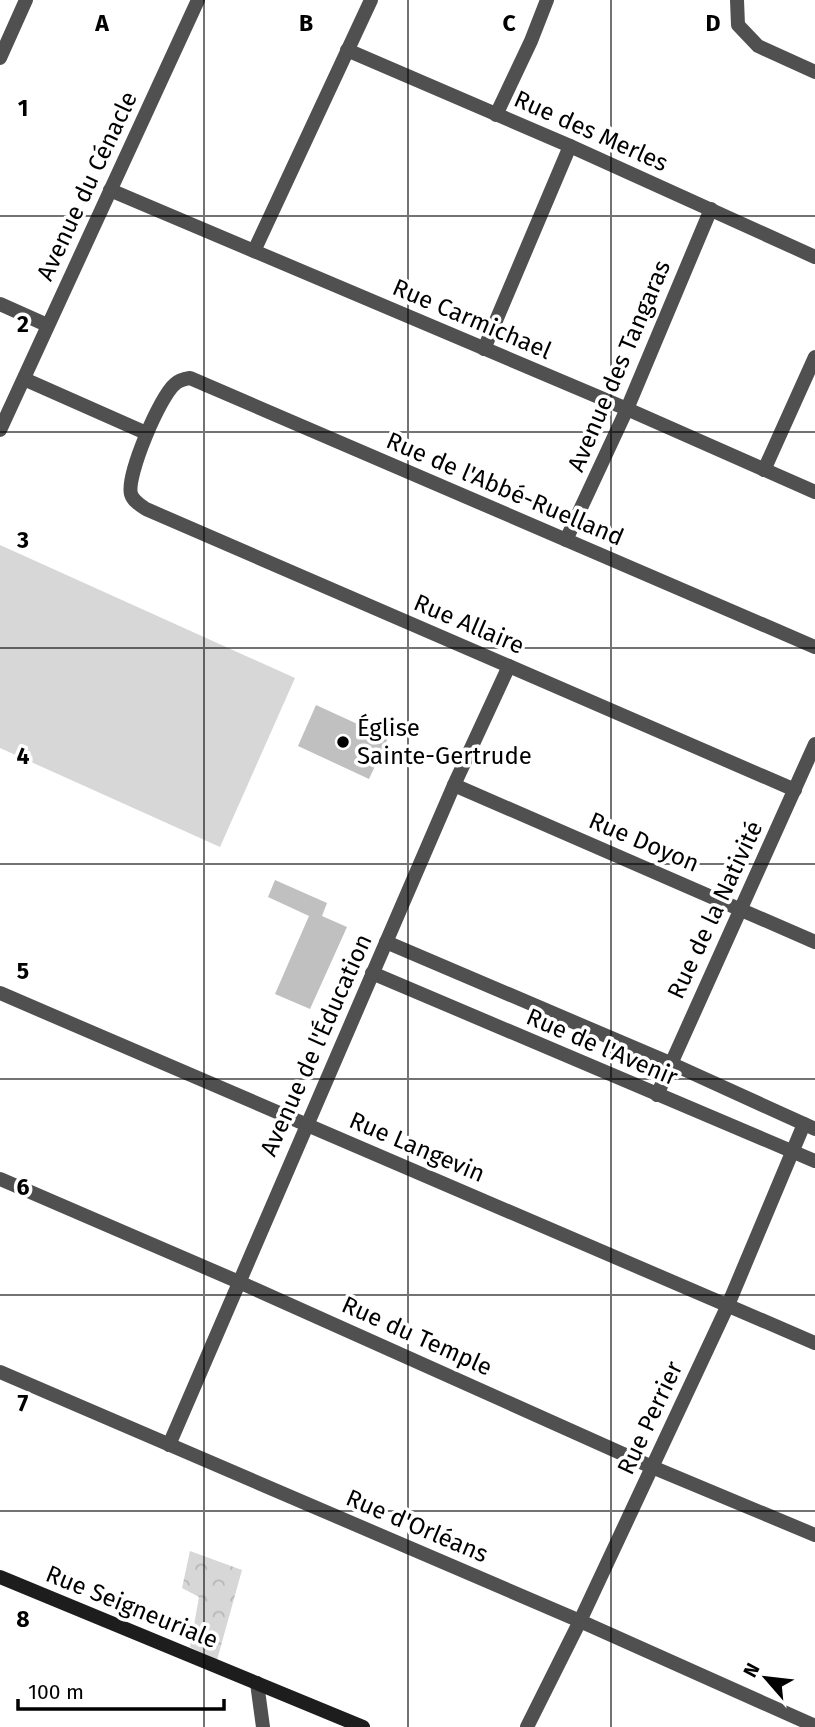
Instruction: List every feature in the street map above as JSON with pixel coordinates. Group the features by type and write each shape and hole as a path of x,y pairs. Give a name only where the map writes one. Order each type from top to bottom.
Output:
{"street":[{"path":"0,58 26,0"},
{"name":"Avenue du Cénacle","path":"0,430 198,0"},
{"path":"254,251 371,0"},
{"path":"496,115 547,0"},
{"path":"737,0 738,26 758,47 815,72"},
{"name":"Rue des Merles","path":"347,50 570,146 815,257"},
{"path":"484,349 570,146"},
{"name":"Rue Carmichael","path":"110,190 627,409 815,492"},
{"name":"Avenue des Tangaras","path":"566,540 627,409 711,209"},
{"path":"0,304 47,325"},
{"path":"764,470 815,357"},
{"name":"Rue de l'Abbé-Ruelland","path":"146,433 168,391 176,381 190,378 815,648"},
{"path":"24,379 146,433"},
{"name":"Rue Allaire","path":"146,433 130,483 134,501 146,509 795,790"},
{"name":"Avenue de l'Éducation","path":"169,1445 306,1124 509,666"},
{"name":"Rue de la Nativité","path":"657,1095 815,744"},
{"name":"Rue Doyon","path":"454,785 815,942"},
{"name":"Rue de l'Avenir","path":"386,942 810,1126"},
{"name":"Rue de l'Avenir","path":"372,973 815,1161"},
{"name":"Rue Langevin","path":"0,993 815,1343"},
{"name":"Rue Perrier","path":"527,1727 728,1305 792,1152 810,1126"},
{"name":"Rue du Temple","path":"0,1179 239,1282 652,1467 815,1535"},
{"name":"Rue d'Orléans","path":"0,1372 580,1620 815,1726"},
{"name":"Rue Seigneuriale","path":"0,1577 363,1727"},
{"path":"257,1683 263,1727"}],"green space":[{"path":"0,545 295,678 220,847 0,748"},
{"path":"190,1551 242,1570 217,1660 190,1647 199,1597 182,1588"}],"building":[{"name":"Église Sainte-Gertrude","path":"316,705 388,738 369,779 298,746"},
{"path":"275,880 327,903 322,916 347,927 310,1009 275,994 309,916 268,897"}],"place":[{"name":"Église Sainte-Gertrude","path":"343,742"}]}
